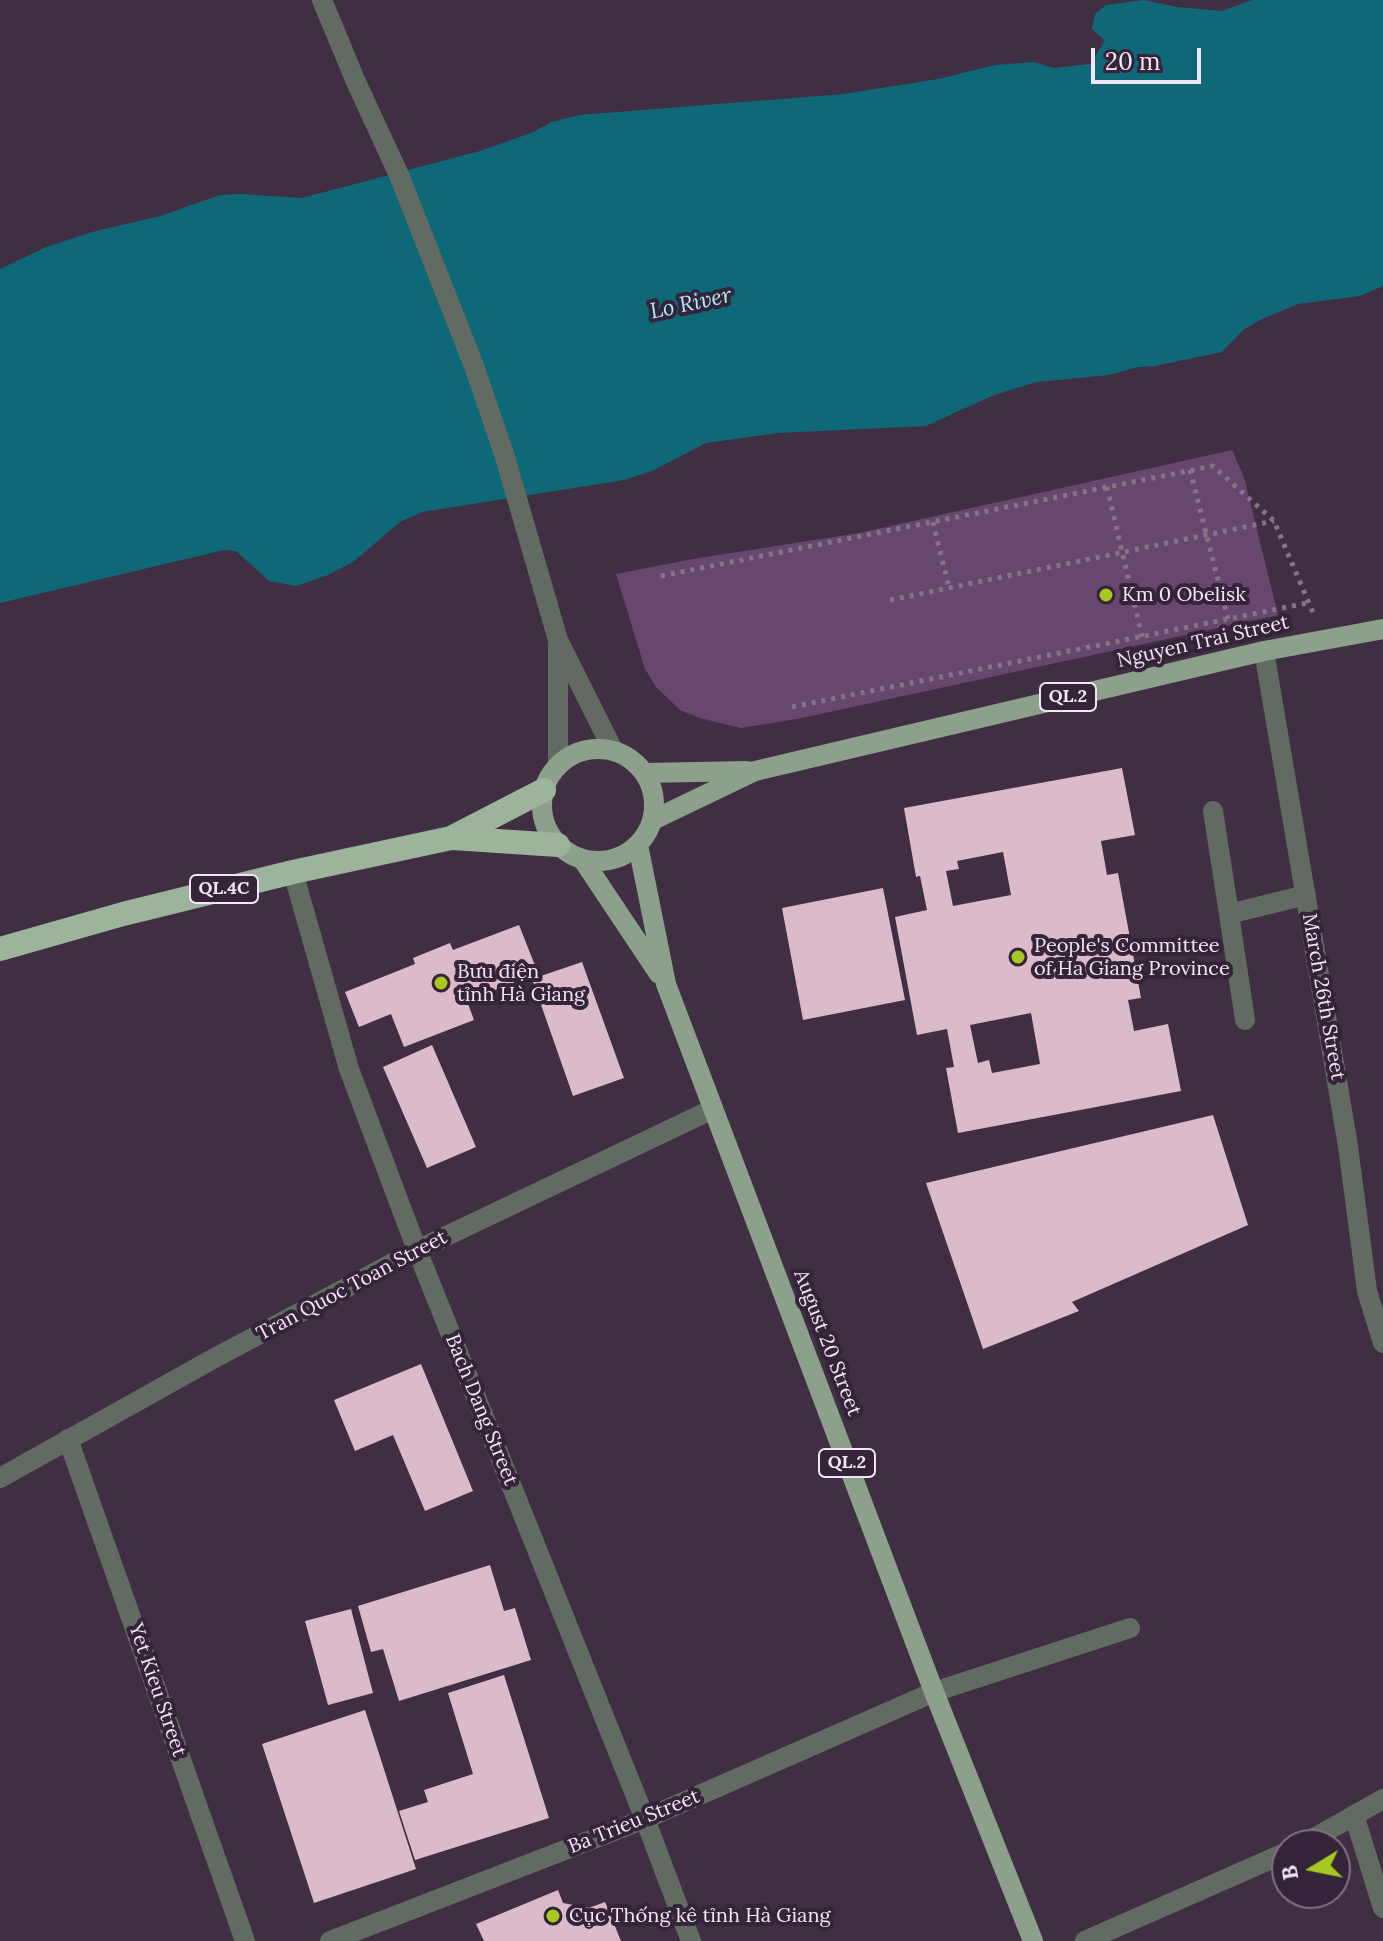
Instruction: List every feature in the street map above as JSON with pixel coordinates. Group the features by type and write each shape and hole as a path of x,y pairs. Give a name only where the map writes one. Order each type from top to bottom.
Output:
{"highway":[{"name":"QL.4C","path":"0,949 123,914 293,872 451,838 544,790"},
{"name":"QL.4C","path":"451,838 558,845"}],"main road":[{"name":"Nguyen Trai Street","path":"645,773 755,771 1264,651 1383,629"},
{"path":"583,750 613,750 625,755 645,773 652,788 653,820 638,845 613,860 583,860 558,845 549,834 543,819 544,790 549,776 558,765 583,750"},
{"name":"Nguyen Trai Street","path":"653,820 755,771"},
{"name":"August 20 Street","path":"638,845 666,984 934,1692 1033,1941"},
{"name":"August 20 Street","path":"583,860 666,984"}],"street":[{"path":"322,0 399,175 474,366 505,457 558,640 613,750"},
{"path":"558,640 558,765"},
{"name":"March 26th Street","path":"1264,651 1348,1146 1367,1291 1383,1343"},
{"path":"1213,811 1245,1020"},
{"name":"Bach Dang Street","path":"293,872 349,1069 417,1250 691,1941"},
{"path":"1229,914 1306,895"},
{"name":"Tran Quoc Toan Street","path":"0,1478 417,1250 713,1109"},
{"name":"Yet Kieu Street","path":"68,1439 245,1941"},
{"name":"Ba Trieu Street","path":"330,1941 645,1819 934,1692 1130,1628"},
{"path":"1330,1829 1383,1799"},
{"path":"1354,1815 1383,1908"},
{"path":"1085,1941 1271,1859"}],"path":[{"path":"661,576 1213,466 1274,521 1307,603 1327,639"},
{"path":"1190,470 1228,619"},
{"path":"1107,487 1142,637"},
{"path":"890,600 1274,521"},
{"path":"933,522 949,588"},
{"path":"792,707 1307,603"}],"shaded area":[{"path":"1232,450 1244,477 1278,615 797,719 741,728 680,710 656,687 645,669 616,574 859,533"}],"water":[{"name":"Lo River","path":"1144,0 1222,11 1252,0 1383,0 1383,286 1360,296 1298,304 1243,330 1222,352 1109,375 1037,382 994,395 926,426 778,433 706,443 652,471 624,480 422,512 400,522 353,562 296,586 269,581 236,551 224,550 0,603 0,269 46,247 92,232 160,216 220,195 302,198 480,151 552,122 579,115 844,94 938,79 995,65 1034,62 1053,68 1090,64 1105,41 1092,29 1095,14 1106,5"}],"building":[{"name":"People's Committee of Ha Giang Province","path":"1122,768 1135,835 1101,841 1107,875 1118,873 1141,998 1128,1000 1134,1031 1168,1024 1181,1091 958,1133 946,1068 954,1067 947,1029 917,1035 895,917 927,910 920,876 916,877 904,808","holes":["1003,852 1011,895 953,906 946,871 959,869 957,861","1031,1013 1040,1064 992,1073 989,1060 978,1063 970,1025"]},
{"path":"883,888 905,1000 803,1020 782,908"},
{"name":"Bưu điện tỉnh Hà Giang","path":"519,925 538,973 467,1001 474,1020 404,1047 391,1014 359,1027 345,992 415,964 413,958 450,943 453,950"},
{"path":"582,962 624,1078 573,1096 532,979"},
{"path":"432,1045 476,1147 427,1168 383,1067"},
{"path":"1213,1115 1248,1225 1072,1302 1079,1311 983,1349 926,1183"},
{"path":"421,1364 473,1491 425,1511 393,1435 355,1451 334,1400"},
{"path":"490,1565 504,1611 515,1608 531,1660 399,1701 383,1649 371,1652 358,1606"},
{"path":"351,1609 373,1693 328,1705 305,1621"},
{"path":"504,1675 549,1818 415,1860 399,1811 428,1802 424,1790 473,1774 448,1693"},
{"path":"365,1710 416,1869 314,1903 262,1744"},
{"name":"Cục Thống kê tỉnh Hà Giang","path":"558,1890 563,1903 589,1908 605,1902 621,1941 484,1941 476,1924"}],"place":[{"name":"Km 0 Obelisk","path":"1106,595"},
{"name":"People's Committee of Ha Giang Province","path":"1018,957"},
{"name":"Bưu điện tỉnh Hà Giang","path":"441,983"},
{"name":"Cục Thống kê tỉnh Hà Giang","path":"553,1916"}]}
